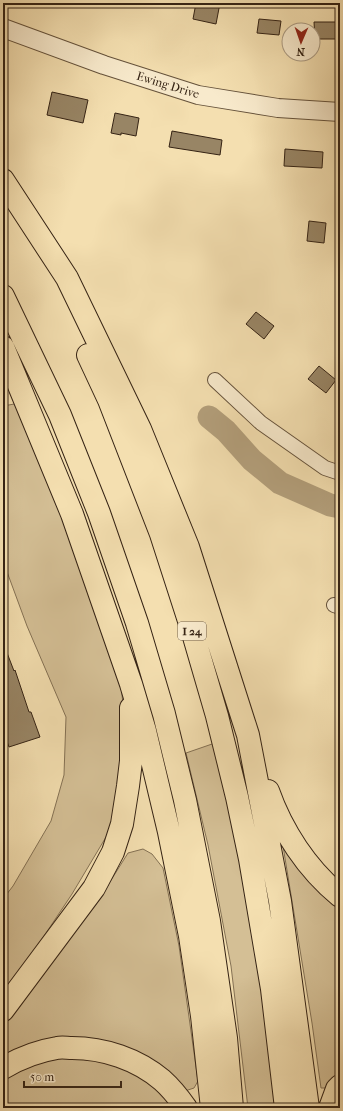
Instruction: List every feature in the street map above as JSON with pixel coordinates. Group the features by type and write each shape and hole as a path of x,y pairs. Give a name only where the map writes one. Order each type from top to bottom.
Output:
{"highway":[{"path":"3,182 67,278 140,429 188,547 248,735 274,808 295,845 322,878 340,896"},
{"name":"I 24","path":"3,182 109,400 161,534 192,630 237,797 250,860 272,988 286,1108"},
{"path":"3,296 60,415 99,513 137,623 164,714 186,800 209,921 226,1038 232,1108"},
{"path":"3,347 72,514 131,684 145,731 169,832 190,936 202,1016 212,1108"},
{"path":"3,1010 94,888 113,852 122,824 131,761 131,684"},
{"path":"248,735 280,901 308,1108"},
{"path":"3,1068 16,1060 58,1048 84,1048 102,1051 122,1057 150,1072 162,1081 186,1108"},
{"path":"330,1108 340,1086"}],"street":[{"name":"Ewing Drive","path":"3,28 104,65 198,95 278,108 340,112"},
{"path":"214,380 261,423 325,468 340,473"}],"shaded area":[{"path":"20,403 51,478 121,686 126,731 123,783 109,832 72,894 3,995 3,899 13,886 51,821 64,775 66,717 27,626 3,561 3,406"},
{"path":"215,743 235,833 259,962 275,1108 248,1108 231,966 208,845 186,753"},
{"path":"283,846 340,905 340,1070 330,1088 321,1088"},
{"path":"143,849 152,854 163,868 179,946 198,1081 194,1088 185,1091 116,1045 3,1059 3,1026 103,893 128,853"},
{"path":"57,1057 105,1061 127,1069 147,1080 171,1102 174,1108 3,1108 3,1079 32,1063"}],"building":[{"path":"196,3 220,3 216,24 193,19"},
{"path":"259,19 281,21 279,35 257,33"},
{"path":"321,22 338,22 338,39 321,39"},
{"path":"52,92 88,100 83,123 47,115"},
{"path":"115,113 139,118 136,136 111,133"},
{"path":"172,131 222,140 220,155 169,147"},
{"path":"285,149 323,152 322,168 284,166"},
{"path":"309,221 326,223 324,243 307,241"},
{"path":"256,312 274,326 264,339 246,324"},
{"path":"319,366 336,380 326,393 308,379"},
{"path":"3,645 14,671 15,670 29,712 31,712 40,737 9,747 3,730"}],"waterway":[{"path":"209,417 226,431 252,460 280,483 330,505 340,507"}]}
